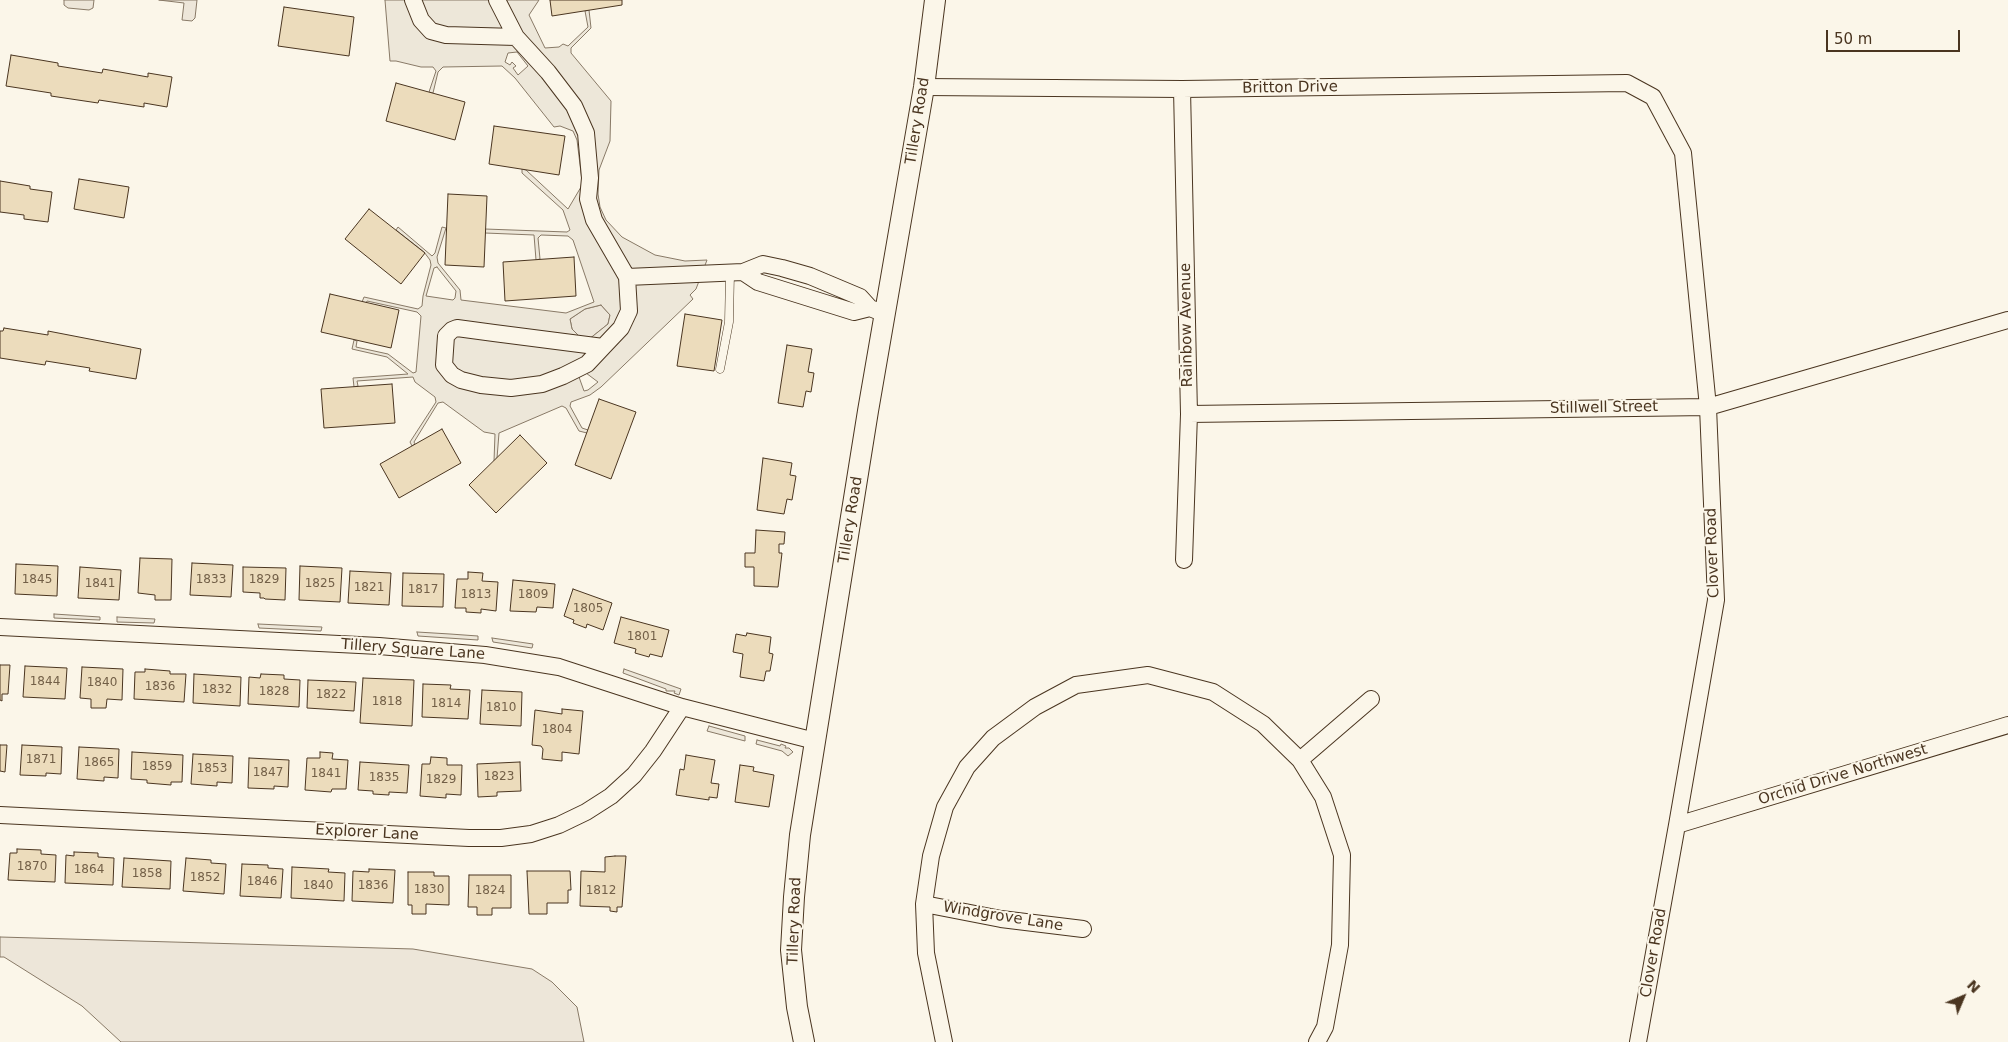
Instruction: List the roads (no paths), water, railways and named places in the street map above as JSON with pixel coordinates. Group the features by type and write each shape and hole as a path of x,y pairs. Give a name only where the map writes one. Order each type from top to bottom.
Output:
{"street":[{"path":"413,0 421,20 431,31 446,35 516,37"},
{"path":"497,0 516,37 548,72 574,106 586,133 590,178 588,199 594,220 627,277 629,311 620,328 603,347 587,364 564,376 542,384 511,388 481,385 461,380 452,375 444,364 446,336 457,328 603,347"},
{"name":"Tillery Road","path":"804,1042 797,1007 792,941 800,835 877,311 924,87 936,0"},
{"name":"Britton Drive","path":"924,87 1182,89 1628,84 1653,97"},
{"name":"Rainbow Avenue","path":"1182,89 1188,414 1184,560"},
{"name":"Clover Road","path":"1638,1042 1716,600 1708,407 1683,153 1653,97"},
{"path":"627,277 736,273 758,282 854,312 877,311"},
{"name":"Stillwell Street","path":"1188,414 1708,407 2008,320"},
{"name":"Tillery Square Lane","path":"0,627 378,646 485,654 559,667 682,707 815,741"},
{"path":"944,1042 926,953 924,904 930,856 945,807 967,767 993,738 1035,707 1076,685 1148,675 1213,692 1263,724 1300,760 1323,797 1342,855 1340,945 1325,1027 1317,1042"},
{"path":"1300,760 1371,699"},
{"name":"Explorer Lane","path":"0,815 469,838 501,838 531,834 559,825 586,812 611,796 634,775 653,751 682,707"},
{"name":"Orchid Drive Northwest","path":"1677,825 2008,725"},
{"name":"Windgrove Lane","path":"924,904 1001,919 1083,929"}],"lane":[{"path":"720,369 736,273"}]}
